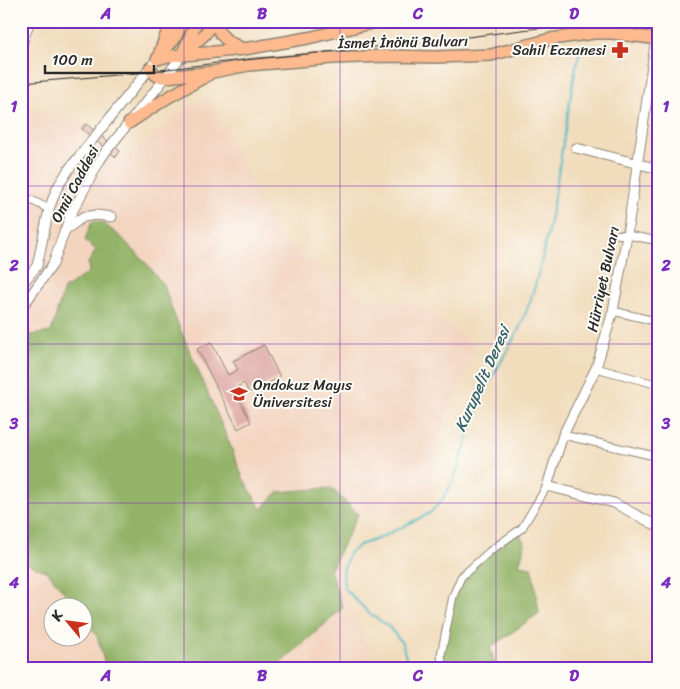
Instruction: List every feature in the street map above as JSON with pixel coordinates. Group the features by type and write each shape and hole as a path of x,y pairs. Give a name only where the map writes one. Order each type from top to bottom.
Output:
{"main road":[{"path":"166,77 159,77 154,74 154,63 171,21"},
{"path":"154,63 175,38 183,21"},
{"path":"181,56 197,21"},
{"path":"181,56 205,34 215,21"},
{"path":"215,21 221,35 244,49"},
{"name":"İsmet İnönü Bulvarı","path":"154,63 168,56 244,49 308,38 380,21"},
{"name":"İsmet İnönü Bulvarı","path":"166,77 249,66 333,58 491,55 551,39 594,33 612,33 658,39"},
{"path":"129,123 167,98 214,72"}],"street":[{"path":"21,49 31,21"},
{"name":"Hürriyet Bulvarı","path":"548,486 562,435 596,368 613,311 628,235 637,163 658,39"},
{"name":"Omü Caddesi","path":"21,306 53,264 70,216 100,160 181,56"},
{"name":"Omü Caddesi","path":"21,285 36,266 49,210 57,188 69,169 154,63"},
{"path":"576,148 659,169"},
{"path":"21,195 49,210"},
{"path":"65,230 83,217 96,215 112,217"},
{"path":"613,234 659,241"},
{"path":"613,311 659,322"},
{"path":"596,368 659,385"},
{"path":"562,435 659,456"},
{"path":"442,668 441,655 453,596 461,577 490,551 522,528 548,486 614,503 659,526"}],"shaded area":[{"name":"Ondokuz Mayıs Üniversitesi","path":"207,94 281,239 363,298 423,305 476,347 438,440 430,494 402,515 366,514 337,519 339,583 379,668 21,668 21,105 78,122 125,158"}],"green space":[{"path":"92,221 103,223 122,238 147,264 164,286 174,315 243,478 261,509 278,492 331,488 358,514 330,571 343,608 275,668 106,668 97,636 92,629 92,596 67,596 48,572 21,561 21,343 31,335 51,332 64,289 89,272 88,263 96,250 85,240"},
{"path":"518,531 525,544 519,565 532,567 539,613 490,648 496,668 444,668 441,655 461,577"}],"building":[{"path":"86,124 120,151 116,157 82,129"},
{"path":"211,342 228,375 238,370 233,361 264,345 280,377 249,393 244,383 234,389 251,422 238,429 197,349"}],"waterway":[{"name":"Kurupelit Deresi","path":"409,668 402,643 388,626 369,613 344,588 343,572 349,553 360,545 380,538 430,513 442,500 454,479 478,409 491,380 520,327 539,272 550,222 580,51"}],"tram line":[{"path":"21,83 128,74 589,23 659,30"}],"place":[{"name":"Sahil Eczanesi","path":"620,50"},
{"name":"Ondokuz Mayıs Üniversitesi","path":"239,394"}]}
